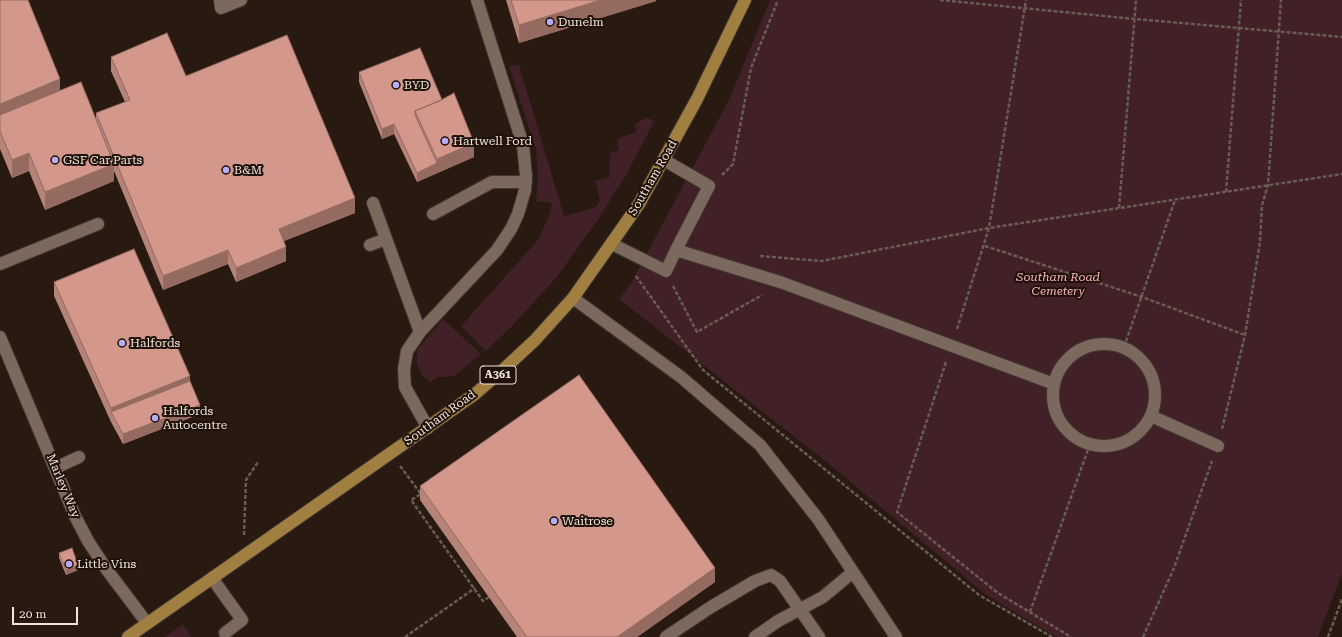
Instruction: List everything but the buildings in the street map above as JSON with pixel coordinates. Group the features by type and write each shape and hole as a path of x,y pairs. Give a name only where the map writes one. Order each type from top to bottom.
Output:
{"main road":[{"name":"Southam Road","path":"128,637 475,394 535,340 573,298 639,204 697,99 745,0"}],"street":[{"path":"220,0 222,8 242,0"},
{"path":"428,428 405,387 404,360 407,351 420,332 500,245 511,229 520,208 526,182 523,145 477,0"},
{"path":"612,244 666,271 709,186 664,160"},
{"path":"433,214 492,182 526,182"},
{"path":"373,203 420,332"},
{"path":"0,264 98,224"},
{"path":"370,245 386,239"},
{"path":"676,250 783,284 1054,384"},
{"path":"573,298 681,377 760,445 818,519 896,637"},
{"name":"Marley Way","path":"1,344 88,540 106,570 147,623"},
{"path":"1095,344 1110,344 1124,347 1138,356 1149,369 1154,384 1155,400 1151,416 1143,428 1132,438 1119,444 1104,446 1090,444 1076,438 1064,427 1056,414 1053,399 1054,384 1059,369 1068,358 1080,349 1095,344"},
{"path":"1151,416 1218,446"},
{"path":"55,468 79,456"},
{"path":"755,637 800,608 823,598 853,572"},
{"path":"666,637 711,607 765,576 771,575 780,581 819,637"},
{"path":"212,578 242,620 225,633"}],"path":[{"path":"709,186 733,164 751,68 778,0"},
{"path":"940,0 1342,37"},
{"path":"1119,208 1136,0"},
{"path":"1226,192 1241,0"},
{"path":"1144,637 1174,568 1218,446 1245,335 1260,242 1262,205 1268,185 1281,0"},
{"path":"753,256 822,261 990,228 1342,174"},
{"path":"1124,347 1176,200"},
{"path":"985,246 1142,297 1245,335"},
{"path":"666,271 697,332 783,284"},
{"path":"634,273 703,370 979,595 1052,637"},
{"path":"1030,612 1090,444"},
{"path":"246,555 244,526 246,480 258,462"},
{"path":"401,467 421,494 411,500 483,601 489,597"},
{"path":"405,637 475,588"},
{"path":"1328,637 1342,599"}],"green space":[{"name":"Southam Road Cemetery","path":"770,0 1342,0 1342,573 1318,637 1056,637 985,594 823,459 619,299 630,285 730,98"},
{"path":"519,65 564,216 596,207 600,200 595,181 610,177 610,153 619,150 617,139 636,132 635,124 647,117 654,122 626,175 597,221 556,278 511,327 486,351 461,326 537,241 548,219 552,203 536,201 538,174 536,150 509,66"},
{"path":"443,319 481,354 454,376 437,377 431,382 422,375 417,364 417,350"},
{"path":"183,624 191,637 165,637"}],"place":[{"name":"Dunelm","path":"550,22"},
{"name":"BYD","path":"396,85"},
{"name":"Hartwell Ford","path":"445,141"},
{"name":"GSF Car Parts","path":"55,160"},
{"name":"B&M","path":"226,170"},
{"name":"Halfords","path":"122,343"},
{"name":"Halfords Autocentre","path":"155,418"},
{"name":"Waitrose","path":"554,521"},
{"name":"Little Vins","path":"69,564"}]}
